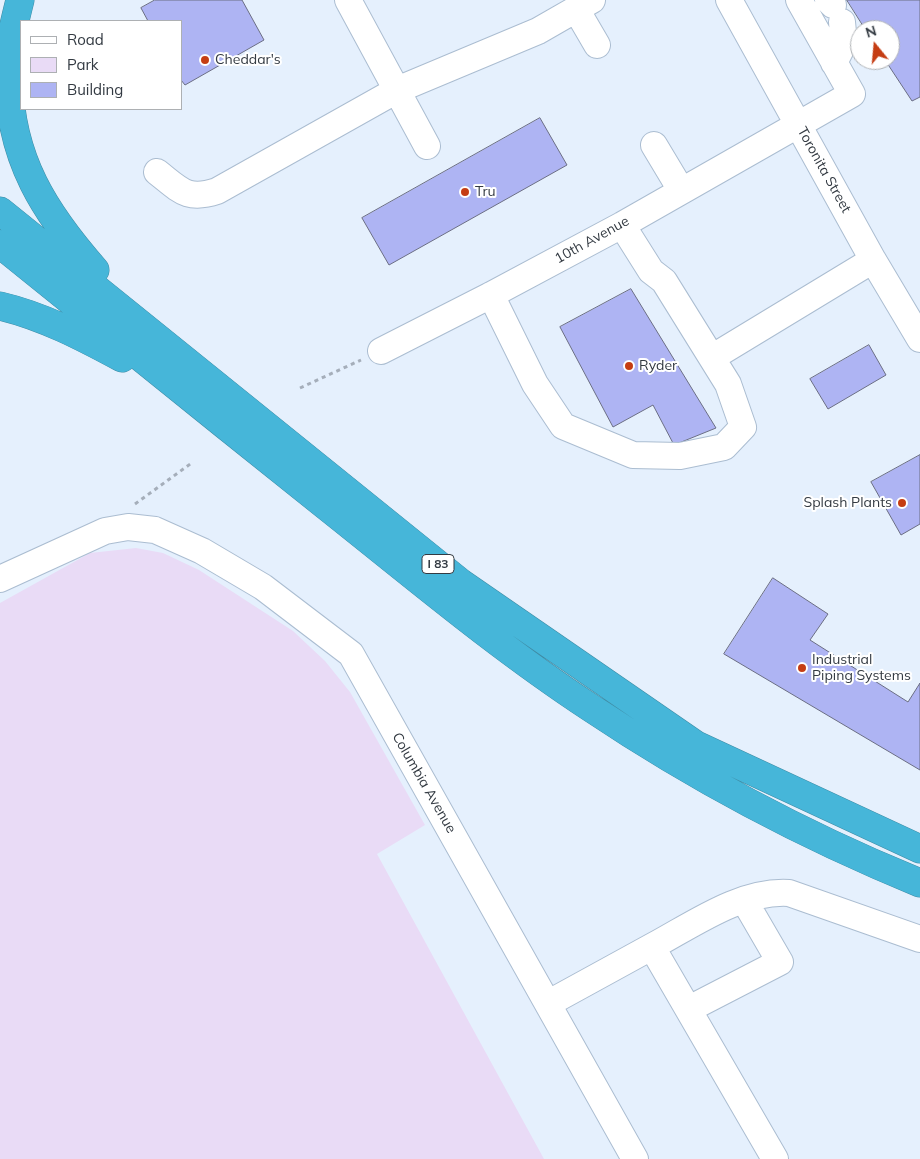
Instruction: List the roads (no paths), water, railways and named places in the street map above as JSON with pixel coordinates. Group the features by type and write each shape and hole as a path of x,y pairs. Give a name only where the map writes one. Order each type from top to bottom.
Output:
{"highway":[{"path":"20,0 9,50 10,104 20,154 38,195 65,236 144,326"},
{"name":"I 83","path":"0,211 461,583 696,745 920,849"},
{"name":"I 83","path":"0,244 477,626 591,708 656,750 776,817 834,846 920,883"},
{"path":"0,306 24,312 80,336 176,386"}],"street":[{"path":"348,0 427,146"},
{"name":"Toronita Street","path":"730,0 873,260 920,339"},
{"path":"799,0 834,63"},
{"path":"157,172 184,194 201,196 217,191 397,90 538,31 584,5 597,45"},
{"path":"834,9 844,43 834,63"},
{"name":"10th Avenue","path":"381,351 490,296 622,224 852,94 834,63"},
{"path":"654,145 680,190"},
{"path":"490,296 535,384 563,426 633,455 680,456 724,447 743,426 728,384 713,357 664,281 650,271 622,224"},
{"path":"713,357 873,260"},
{"name":"Columbia Avenue","path":"0,579 105,531 128,527 155,530 202,551 263,587 351,654 635,1159"},
{"path":"549,1004 710,914 744,900 775,892 790,893 920,939"},
{"path":"689,1009 780,962 744,900"},
{"path":"652,947 775,1159"}],"place":[{"name":"Cheddar's","path":"205,60"},
{"name":"Tru","path":"465,192"},
{"name":"Ryder","path":"629,366"},
{"name":"Splash Plants","path":"902,503"},
{"name":"Industrial Piping Systems","path":"802,668"}]}
